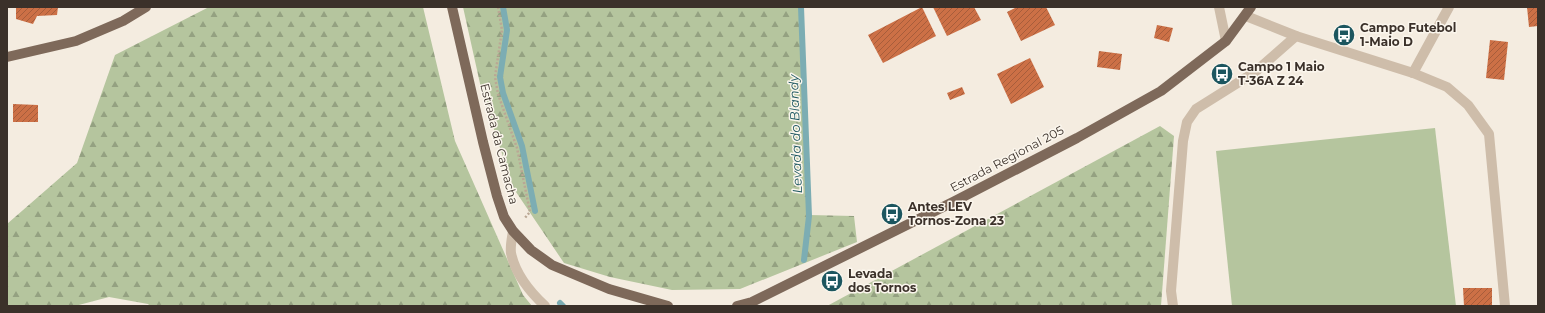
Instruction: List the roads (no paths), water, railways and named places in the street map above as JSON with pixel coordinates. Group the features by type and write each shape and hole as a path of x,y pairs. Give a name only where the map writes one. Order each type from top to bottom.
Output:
{"main road":[{"path":"7,57 76,41 123,21 146,7"},
{"name":"Estrada da Camacha","path":"452,7 487,158 504,216 512,231 531,250 552,265 609,289 668,306"},
{"name":"Estrada Regional 205","path":"737,306 752,302 955,202 1077,138 1161,91 1226,41 1248,11"}],"street":[{"path":"1219,7 1226,41"},
{"path":"1413,73 1449,7"},
{"path":"1248,11 1296,36 1413,73 1447,87 1468,105 1489,134 1505,306"},
{"path":"1173,306 1171,291 1182,141 1187,122 1196,110 1255,72 1296,36"},
{"path":"512,231 511,252 517,269 532,293 544,306"}],"waterway":[{"name":"Levada dos Tornos","path":"503,7 507,30 500,77 503,93 522,146 535,211"},
{"name":"Levada do Blandy","path":"801,7 809,216 804,260"},
{"name":"Levada dos Tornos","path":"560,303 563,306"}],"place":[{"name":"Campo Futebol 1-Maio D","path":"1344,35"},
{"name":"Campo 1 Maio T-36A Z 24","path":"1222,74"},
{"name":"Antes LEV Tornos-Zona 23","path":"892,214"},
{"name":"Levada dos Tornos","path":"832,281"}]}
